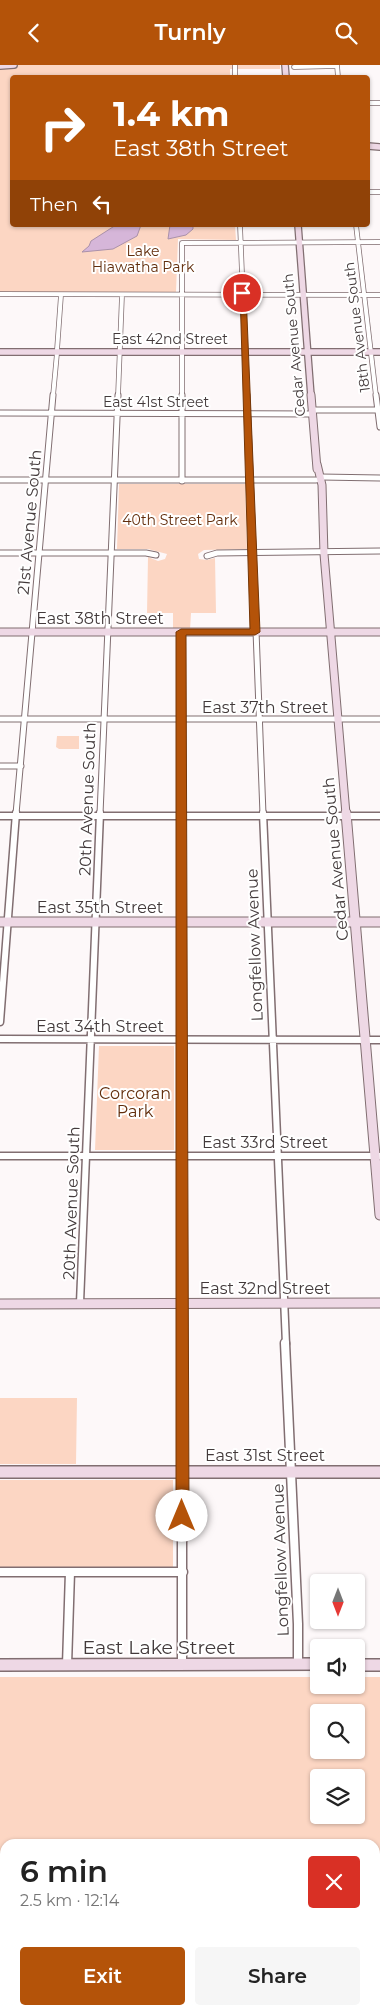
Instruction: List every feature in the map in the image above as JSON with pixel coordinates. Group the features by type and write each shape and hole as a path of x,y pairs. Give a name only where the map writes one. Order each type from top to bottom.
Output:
{"main road":[{"name":"Cedar Avenue South","path":"298,227 308,352"},
{"name":"East 42nd Street","path":"81,352 120,352"},
{"path":"365,1665 380,1665"}],"street":[{"path":"0,66 14,65"},
{"path":"294,67 337,66"},
{"path":"370,146 380,146"},
{"name":"Longfellow Avenue","path":"240,227 267,922 298,1624 298,1664"},
{"name":"18th Avenue South","path":"356,227 380,427"},
{"path":"182,480 182,245 184,243 241,242 380,242"},
{"path":"0,295 380,295"},
{"name":"21st Avenue South","path":"0,1022 4,922 21,766 61,295"},
{"name":"20th Avenue South","path":"80,1303 122,295"},
{"name":"East 42nd Street","path":"0,352 81,352"},
{"name":"East 42nd Street","path":"120,352 380,352"},
{"name":"Cedar Avenue South","path":"308,352 365,1040 378,1156 380,1215"},
{"name":"East 41st Street","path":"0,413 248,413 379,410"},
{"path":"0,480 292,480 380,478"},
{"path":"207,556 217,553 380,551"},
{"path":"0,553 146,553 156,555"},
{"name":"East 38th Street","path":"0,632 380,632"},
{"path":"181,632 182,1665"},
{"name":"East 37th Street","path":"0,719 380,719"},
{"path":"0,766 21,766"},
{"path":"0,815 380,815"},
{"name":"East 35th Street","path":"4,922 380,922"},
{"name":"East 34th Street","path":"0,1039 380,1040"},
{"name":"East 33rd Street","path":"0,1156 378,1156"},
{"name":"East 32nd Street","path":"0,1303 380,1303"},
{"name":"East 31st Street","path":"0,1471 380,1472"},
{"path":"0,1572 182,1572"},
{"path":"67,1665 70,1572"},
{"name":"East Lake Street","path":"0,1665 310,1664"}],"green space":[{"name":"Lake Hiawatha Park","path":"0,65 280,65 280,69 230,69 230,75 10,75 10,227 235,227 236,240 178,239 176,292 0,292"},
{"name":"40th Street Park","path":"119,484 245,484 247,549 204,550 198,554 199,559 215,558 216,613 191,613 190,630 173,630 173,613 147,613 148,557 158,561 165,559 167,554 148,549 117,549"},
{"path":"57,736 79,736 79,749 59,749 56,747"},
{"name":"Corcoran Park","path":"99,1046 174,1046 174,1150 95,1150"},
{"path":"0,1398 77,1398 76,1464 0,1464"},
{"path":"0,1480 173,1480 173,1567 0,1568"},
{"path":"0,1677 310,1677 310,1694 365,1694 365,1677 380,1677 380,1839 0,1839"}],"shaded area":[{"path":"113,227 140,227 137,236 113,249 82,252 89,246 91,241"},
{"path":"170,227 193,227 186,235 168,239"}],"route":[{"path":"182,1516 181,632 255,632 254,555 242,293"}]}
